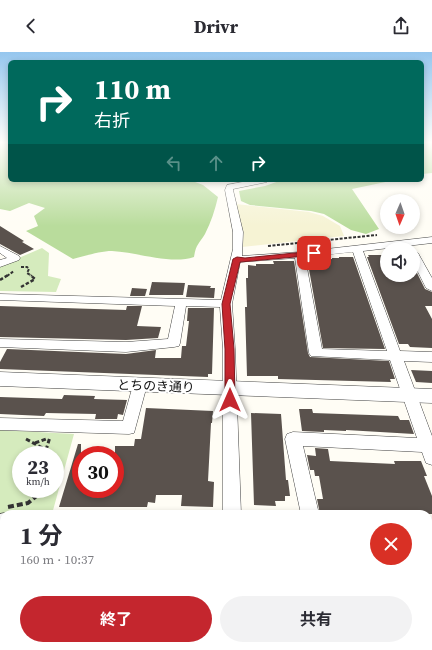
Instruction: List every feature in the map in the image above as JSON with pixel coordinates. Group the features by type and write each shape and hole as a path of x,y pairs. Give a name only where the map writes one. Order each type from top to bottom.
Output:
{"street":[{"path":"232,510 230,389 226,304 237,254 238,232 230,187 254,182"},
{"path":"420,243 432,240"},
{"path":"237,254 300,255 380,248"},
{"path":"0,249 15,258 0,264"},
{"path":"309,510 293,439 431,450 409,396 357,249"},
{"path":"300,255 316,353 432,357"},
{"path":"420,266 432,288"},
{"path":"0,297 226,304"},
{"path":"0,344 126,347 174,343 181,303"},
{"name":"とちのき通り","path":"0,379 432,396"},
{"path":"0,424 129,428 140,385"}],"path":[{"path":"237,254 380,234"},
{"path":"17,269 27,267 30,269 27,273 34,277"},
{"path":"0,280 4,278"},
{"path":"35,444 50,437"},
{"path":"25,438 39,446"},
{"path":"15,510 36,498"}],"shaded area":[{"path":"236,204 309,212 323,216 340,226 344,236 242,247 244,234"}],"green space":[{"path":"0,170 8,170 8,182 195,182 203,185 218,197 211,220 197,247 194,257 175,260 112,251 73,259 26,231 38,226 34,216 45,208 29,203 10,211 0,209"},
{"path":"424,170 432,170 432,173 424,174"},
{"path":"276,182 385,182 352,189 379,229 366,234 351,230 324,214 311,211 250,205 241,201 239,191 265,186"},
{"path":"42,248 49,253 48,276 61,279 56,292 0,291 0,266"},
{"path":"0,430 74,434 64,470 64,446 12,446 12,498 56,498 53,510 0,510"}],"building":[{"path":"0,226 34,249 20,255 0,244"},
{"path":"368,255 380,255 380,282 420,282 420,279 425,289 432,292 432,306 425,306 432,319 432,348 410,347 408,344 399,344 367,257 369,257"},
{"path":"339,257 353,257 385,349 323,348 307,258 332,259"},
{"path":"273,261 294,261 308,353 310,357 389,361 395,379 390,379 391,382 278,379 278,376 247,376 245,307 247,307 246,278 248,278 248,265 256,266 256,264 274,264"},
{"path":"152,282 185,283 183,295 149,295"},
{"path":"188,285 211,286 210,288 215,288 214,298 186,297"},
{"path":"132,288 147,289 145,296 130,296"},
{"path":"0,306 126,310 127,306 142,306 137,326 161,327 158,338 126,340 0,337"},
{"path":"188,308 214,308 212,374 208,374 208,377 0,369 0,362 7,349 126,354 156,350 155,358 181,358 182,346 186,346 189,321 187,321"},
{"path":"411,370 432,371 432,383 416,382"},
{"path":"64,395 95,396 94,399 127,400 123,415 118,414 117,419 95,419 96,414 46,413 44,416 0,414 0,397 62,399"},
{"path":"146,408 213,411 208,481 214,482 213,507 181,506 182,495 156,495 155,503 148,502 147,507 59,507 62,498 64,498 64,490 72,464 72,498 124,498 124,446 134,446 135,439 141,439"},
{"path":"299,409 312,409 313,413 398,416 400,420 409,420 414,434 346,430 324,430 324,432 302,431"},
{"path":"251,413 281,414 286,480 288,480 290,496 285,496 285,501 275,501 276,506 254,505"},
{"path":"315,448 328,449 330,461 395,464 394,461 421,461 427,476 424,476 432,496 432,510 319,510 317,499 323,499 319,476 315,476 314,470 310,470 307,455 316,456"}],"route":[{"path":"230,400 226,304 237,259 245,260 314,253"}]}
